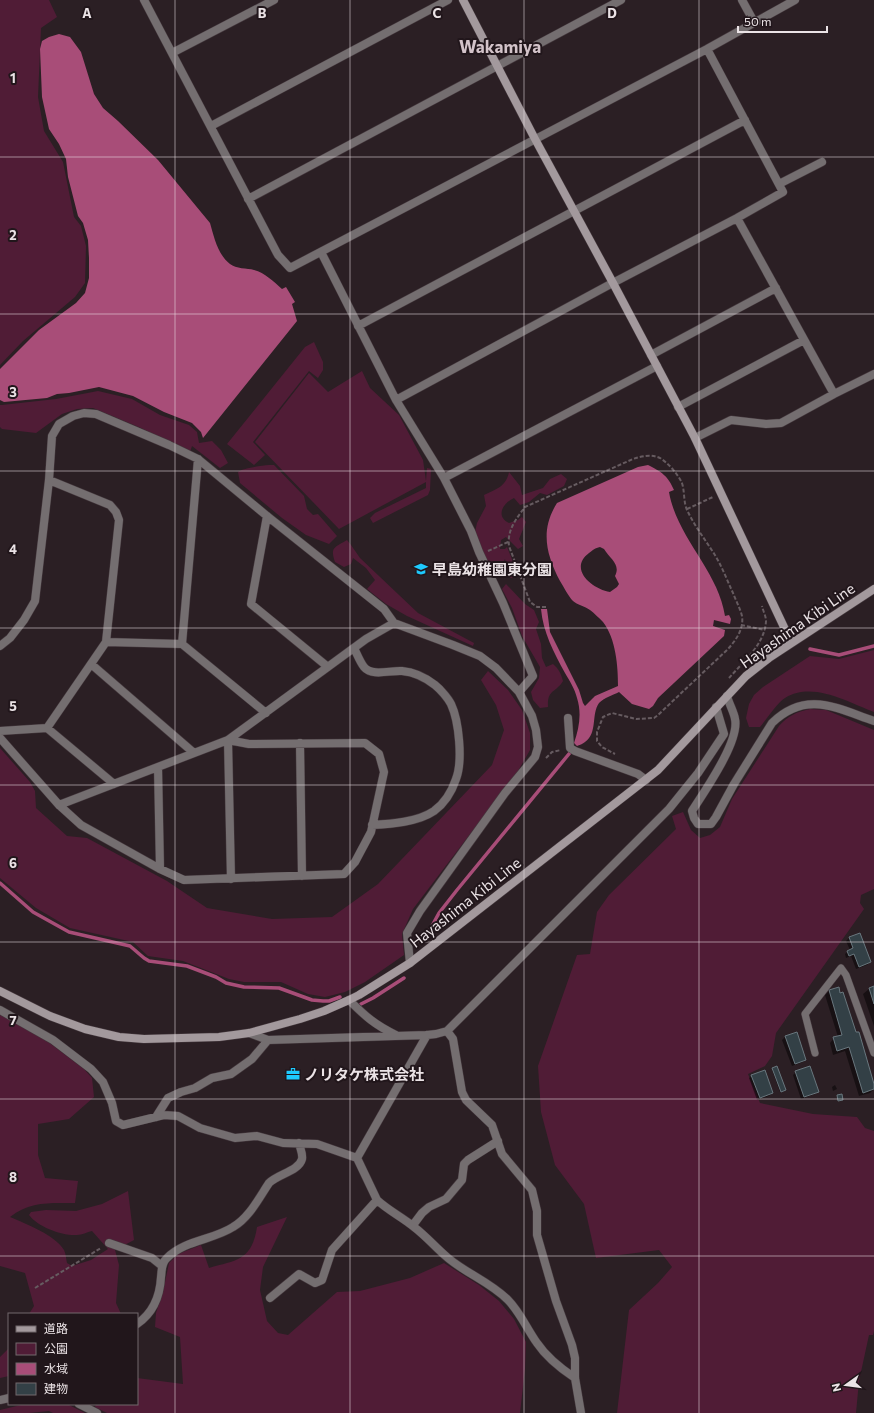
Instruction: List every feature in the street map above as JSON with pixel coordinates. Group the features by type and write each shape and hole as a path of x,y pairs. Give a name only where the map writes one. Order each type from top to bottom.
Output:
{"main road":[{"path":"463,0 534,139 613,283 695,438 791,642"},
{"name":"Hayashima Kibi Line","path":"0,991 50,1016 85,1029 119,1038 174,1039 219,1037 249,1033 300,1019 349,1000 410,962 646,780 658,770 746,676 791,642 874,589"}],"street":[{"path":"144,0 278,255 290,268 707,49 795,0"},
{"path":"172,53 274,0"},
{"path":"211,126 448,0"},
{"path":"248,199 621,0"},
{"path":"742,0 754,22"},
{"path":"396,400 783,192 707,49"},
{"path":"358,326 745,120"},
{"path":"779,184 822,162"},
{"path":"737,218 834,394"},
{"path":"321,252 396,400 444,478 471,531 533,676 518,692"},
{"path":"651,355 776,288"},
{"path":"678,407 804,340"},
{"path":"444,478 657,366"},
{"path":"695,438 731,420 766,424 781,423 874,374"},
{"path":"0,646 10,638 24,620 34,601 49,480 52,436 59,424 73,416 96,414 198,459 384,609 394,623 453,644 480,656 496,668 518,692 532,716 536,730 538,747 535,758 505,793 420,911 407,934 410,962"},
{"path":"182,644 198,459"},
{"path":"47,728 106,642 119,520 116,512 110,505 49,480"},
{"path":"267,516 251,604 328,667"},
{"path":"59,805 228,740 366,639 394,623"},
{"path":"106,642 182,644 266,713"},
{"path":"354,648 364,668 372,672 402,671 419,675 436,686 450,704 457,726 459,759 457,778 447,799 433,812 420,817 397,823 372,825"},
{"path":"91,664 194,753"},
{"path":"727,696 736,721 733,738 718,770 692,811 698,824 711,824 772,722 791,708 803,704 831,706 874,721"},
{"path":"249,1033 268,1040 427,1035 447,1031 669,809 698,773 724,734 716,707"},
{"path":"568,718 572,749 638,774 646,780"},
{"path":"0,732 47,728 114,784"},
{"path":"0,738 59,805 81,825 160,869 184,880 344,874 355,862 371,832 384,772 379,754 365,743 249,744 228,740"},
{"path":"228,740 231,879"},
{"path":"300,743 302,876"},
{"path":"158,767 160,869"},
{"path":"349,1000 381,1028 399,1036"},
{"path":"0,1010 53,1040 91,1069 103,1082 112,1103 116,1120 123,1125 164,1115 178,1116 200,1128 234,1138 257,1136 283,1143 317,1144 357,1158 377,1200 388,1210 413,1225 448,1258 494,1288 509,1301 547,1357 575,1378"},
{"path":"447,1031 453,1039 462,1092 466,1100 492,1125 502,1154 532,1190 537,1211 538,1235 556,1301 572,1345 575,1358 575,1378 582,1413"},
{"path":"357,1158 427,1035"},
{"path":"156,1117 168,1098 195,1088 212,1078 231,1074 252,1059 268,1040"},
{"path":"413,1225 422,1213 429,1207 446,1199 462,1180 464,1164 468,1160 498,1141"},
{"path":"138,1323 144,1320 154,1307 159,1293 162,1266 166,1258 176,1250 233,1228 243,1219 269,1182 274,1178 293,1170 299,1164 302,1157 299,1143"},
{"path":"270,1298 299,1274 315,1283 322,1280 332,1250 377,1200"},
{"path":"109,1243 152,1258 162,1266"},
{"path":"80,1405 97,1413"}],"lane":[{"path":"815,1052 805,1014 841,968 846,975 874,1053"}],"path":[{"path":"546,607 537,607 530,602 508,542 508,536 515,520 525,507 633,458 647,455 659,458 673,470 682,482 687,509 699,533 714,553 731,589 742,617 741,625 739,634 728,649 654,718 636,719 612,713 603,717 597,732 597,741 602,747 620,757"},
{"path":"687,509 710,499"},
{"path":"480,555 508,542"},
{"path":"726,682 762,638 765,630 766,619 762,606"},
{"path":"741,625 765,630"},
{"path":"531,762 539,765 552,752 572,749"},
{"path":"34,1288 109,1243"}],"green space":[{"path":"0,0 49,0 57,17 41,28 38,97 44,131 63,162 74,217 81,226 86,246 85,283 75,297 23,341 0,365"},
{"path":"314,342 323,362 323,370 318,378 309,371 253,442 265,455 254,465 227,444 305,347"},
{"path":"362,371 370,388 399,415 423,460 426,481 427,468 431,469 430,490 428,495 373,523 370,518 375,513 426,488 426,482 339,529 255,442 309,373 328,392"},
{"path":"98,391 132,399 160,415 189,425 197,432 199,443 212,441 221,450 228,463 220,468 192,446 190,452 141,428 93,408 77,409 62,414 36,433 2,429 0,427 0,405 56,399"},
{"path":"274,465 304,496 307,509 313,515 318,514 337,536 329,544 306,535 282,518 240,483 238,472 248,468"},
{"path":"509,472 520,486 522,495 543,488 550,479 561,474 567,479 564,486 547,495 540,493 529,502 520,505 514,498 504,506 502,510 502,517 509,523 522,517 526,522 519,539 523,546 518,549 506,537 501,540 500,549 505,549 507,547 516,569 517,577 510,578 505,559 496,571 489,566 475,532 477,523 486,506 484,495 503,484 508,477"},
{"path":"347,540 360,558 418,613 474,643 473,646 407,616 386,604 367,589 375,580 366,568 353,558 351,564 344,567 335,562 333,553 334,548"},
{"path":"506,584 525,604 534,610 539,622 536,629 541,644 542,658 546,667 553,664 558,670 563,681 550,694 548,707 540,708 533,700 531,692 539,678 540,667 522,636 512,608 502,589"},
{"path":"874,650 874,712 830,695 818,692 796,693 782,700 760,727 749,727 746,718 749,704 754,695 763,687 810,656 839,659"},
{"path":"488,671 508,690 522,710 530,733 530,750 518,771 413,909 402,934 404,955 365,982 345,992 325,997 308,994 281,982 244,982 229,979 183,961 148,956 133,942 70,928 36,908 0,878 0,748 30,782 35,791 36,808 67,836 87,838 167,881 207,908 272,919 332,917 378,884 492,765 504,730 496,705 481,680"},
{"path":"810,709 826,710 874,730 874,889 861,895 860,903 864,909 776,1033 772,1056 765,1066 748,1074 760,1103 813,1114 857,1117 865,1128 874,1131 874,1331 873,1335 869,1335 859,1381 856,1413 617,1413 629,1310 658,1283 672,1267 659,1250 596,1258 584,1204 555,1165 541,1112 538,1066 577,955 590,954 597,912 609,895 676,829 672,816 683,812 691,830 700,838 710,835 720,827 732,799 779,726 793,715"},
{"path":"0,1015 22,1026 51,1044 84,1069 92,1078 94,1097 69,1119 38,1124 38,1155 45,1178 78,1181 75,1203 41,1204 25,1208 10,1217 40,1230 54,1240 64,1250 67,1263 72,1266 91,1260 108,1249 92,1231 81,1235 71,1235 51,1230 33,1219 29,1215 31,1212 46,1210 76,1211 102,1204 128,1191 134,1240 115,1250 119,1265 116,1303 121,1313 30,1313 34,1306 25,1273 0,1266"},
{"path":"287,1217 263,1267 260,1290 267,1321 278,1333 288,1335 337,1292 360,1291 410,1278 444,1263 479,1285 499,1301 514,1319 526,1342 525,1369 520,1413 107,1413 95,1407 96,1405 138,1405 138,1378 183,1384 180,1337 155,1327 156,1313 163,1292 169,1263 178,1254 201,1245 209,1268 236,1260 242,1257 251,1246 255,1238 257,1227"},
{"path":"8,1349 8,1376 0,1378 0,1357"},
{"path":"21,1405 69,1405 85,1413 53,1413 49,1411 0,1413 0,1410"}],"water":[{"path":"59,34 70,37 81,52 94,94 103,108 158,160 210,223 222,256 235,267 262,273 282,289 286,287 295,302 292,304 297,321 203,438 201,432 192,423 164,412 133,396 99,387 57,394 47,398 4,402 0,400 0,369 39,330 76,303 85,293 89,278 88,240 83,223 78,216 68,177 66,159 59,144 49,129 42,97 40,49 42,41"},
{"path":"648,465 661,472 672,485 674,490 669,492 673,509 688,539 714,584 721,599 725,616 729,615 731,619 730,624 714,620 713,626 725,630 724,636 658,698 649,709 632,704 619,692 601,701 595,712 592,734 585,742 577,746 574,743 579,721 579,704 573,688 550,642 544,626 541,609 547,609 550,632 579,690 585,706 595,696 618,686 617,661 611,636 603,622 586,607 573,601 555,571 548,552 548,523 557,503 638,467","holes":["598,547 604,549 617,568 615,576 619,584 610,592 590,583 582,572 581,565 583,559 594,549"]}],"building":[{"path":"860,933 871,962 859,967 854,954 849,956 847,951 853,948 849,937"},
{"path":"874,986 874,1004 869,988"},
{"path":"839,987 840,993 843,992 856,1032 859,1032 874,1084 874,1089 863,1093 849,1047 837,1051 833,1037 842,1035 829,990"},
{"path":"797,1032 806,1060 795,1064 785,1036"},
{"path":"777,1066 786,1090 781,1092 772,1068"},
{"path":"810,1066 819,1092 804,1097 795,1071"},
{"path":"765,1070 773,1093 760,1098 751,1075"},
{"path":"842,1094 843,1100 838,1101 837,1095"}],"waterway":[{"path":"810,649 839,655 874,646"},
{"path":"426,937 439,913 573,749"},
{"path":"0,883 33,912 69,932 130,946 149,961 187,966 216,977 226,983 244,987 279,988 312,1000 329,1001 340,997"},
{"path":"361,1004 404,978"}],"place":[{"name":"早島幼稚園東分園","path":"421,569"},
{"name":"ノリタケ株式会社","path":"293,1074"}],"district":[{"name":"Wakamiya","path":"500,46"}]}
